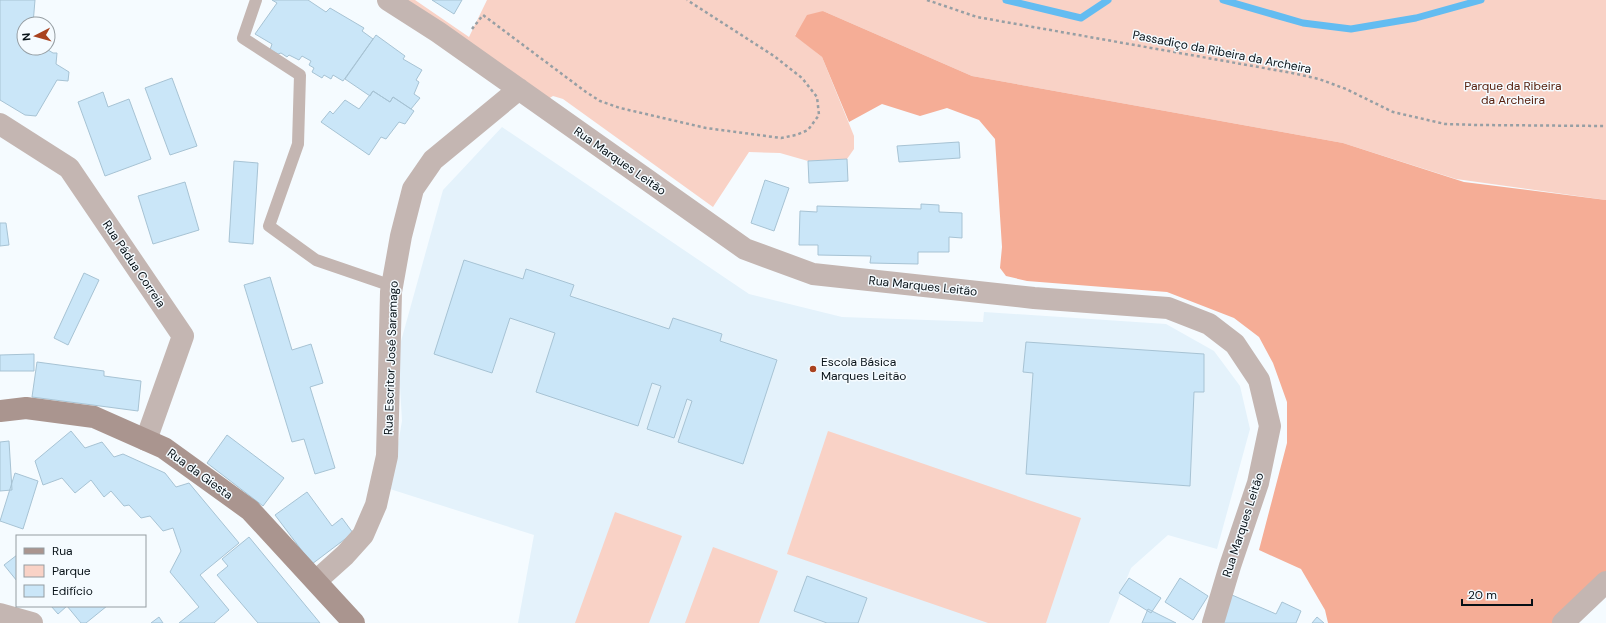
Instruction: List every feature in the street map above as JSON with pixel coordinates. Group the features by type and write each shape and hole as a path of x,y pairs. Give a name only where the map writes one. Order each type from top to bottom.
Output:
{"street":[{"name":"Rua Marques Leitão","path":"388,0 438,32 683,207 745,249 813,274 1034,298 1168,308 1209,324 1235,344 1259,380 1270,426 1258,483 1212,623"},
{"name":"Rua Escritor José Saramago","path":"316,581 345,555 363,535 376,505 387,456 392,286 401,236 413,189 433,160 519,89"},
{"name":"Rua Pádua Correia","path":"0,124 69,168 183,336 146,440"},
{"name":"Rua da Giesta","path":"0,411 26,408 94,417 164,448 250,510 354,623"},
{"path":"1564,623 1606,582"},
{"path":"0,614 32,623"}],"lane":[{"path":"256,0 242,38 300,75 298,144 269,226 316,260 392,286"}],"path":[{"path":"470,32 483,15 586,92 600,100 620,108 706,128 754,136 781,138 796,135 808,130 819,115 817,97 802,78 774,56 687,0"},
{"name":"Passadiço da Ribeira da Archeira","path":"927,0 977,17 1319,79 1346,89 1393,112 1445,124 1606,126"}],"shaded area":[{"path":"823,11 972,76 1343,143 1464,182 1606,200 1606,576 1556,623 1328,623 1325,610 1301,569 1259,550 1287,443 1287,402 1273,363 1259,337 1234,318 1167,292 1027,281 1006,276 1000,268 1002,247 995,139 979,120 947,108 920,116 882,104 849,122 822,57 795,36 807,15"},
{"name":"Escola Básica Marques Leitão","path":"502,127 749,294 842,317 983,322 984,312 1166,324 1214,351 1240,386 1250,429 1217,549 1168,535 1131,568 1109,623 518,623 534,535 390,489 402,421 398,352 443,190"}],"green space":[{"name":"Parque da Ribeira da Archeira","path":"388,0 415,0 469,37 487,0 1606,0 1606,200 1456,179 1343,143 972,76 823,11 795,35 822,57 854,136 854,149 847,159 808,161 780,153 749,152 713,207 563,99 553,96 540,104"},
{"path":"828,431 1081,518 1046,623 988,623 787,554"},
{"path":"615,512 682,536 649,623 575,623"},
{"path":"713,547 778,571 759,623 685,623"}],"building":[{"path":"0,0 35,0 34,16 16,16 16,56 56,56 57,53 56,64 69,72 68,81 57,80 36,116 25,115 0,100"},
{"path":"272,0 308,0 326,12 330,8 364,28 362,31 373,39 343,81 333,75 331,79 324,75 322,78 312,72 314,68 309,65 311,61 302,56 299,60 289,55 287,57 281,53 278,54 270,50 272,44 255,34 277,3"},
{"path":"432,0 462,0 454,14"},
{"path":"376,35 405,56 403,59 422,70 416,80 419,82 414,94 420,98 411,109 393,97 390,102 373,91 370,96 345,79"},
{"path":"172,78 197,146 170,155 145,88"},
{"path":"373,91 390,102 393,97 414,111 405,124 399,122 386,139 381,137 369,155 321,122 330,111 333,114 345,100 359,109"},
{"path":"103,92 108,107 129,99 151,159 105,176 78,102"},
{"path":"959,142 960,158 899,162 897,146"},
{"path":"847,159 848,181 809,183 808,161"},
{"path":"234,161 258,163 253,244 229,242"},
{"path":"765,180 789,188 774,231 751,223"},
{"path":"185,182 199,230 153,244 138,196"},
{"path":"921,204 939,205 939,212 962,213 962,238 949,237 949,252 918,252 918,264 870,263 871,256 818,255 818,245 799,245 800,211 817,212 817,206 921,209"},
{"path":"0,223 6,223 9,245 0,246"},
{"path":"464,260 523,279 526,269 574,285 570,296 669,329 673,318 722,334 720,341 777,360 743,464 678,442 692,401 687,399 674,438 647,429 661,386 652,383 638,426 536,392 555,333 510,318 492,373 434,354"},
{"path":"84,273 99,280 68,345 54,338"},
{"path":"270,277 292,350 311,344 323,383 310,387 335,468 315,474 304,439 292,442 244,285"},
{"path":"1026,342 1204,354 1204,392 1194,392 1190,486 1026,474 1033,373 1023,372"},
{"path":"34,354 34,371 0,371 0,355"},
{"path":"37,362 104,371 104,376 141,381 138,411 32,397"},
{"path":"71,431 85,448 102,442 114,457 123,454 165,473 176,487 189,483 239,543 200,575 229,610 214,623 179,623 199,607 170,572 181,551 173,528 163,531 150,516 141,518 129,505 124,506 111,491 104,497 91,480 75,493 62,478 43,485 35,461"},
{"path":"227,435 284,478 263,506 207,463"},
{"path":"9,441 12,490 0,491 0,442"},
{"path":"15,473 38,481 23,529 0,521"},
{"path":"307,492 332,526 342,518 353,533 312,564 275,515"},
{"path":"249,537 320,623 258,623 217,575 228,566 222,559"},
{"path":"16,556 16,580 4,565"},
{"path":"807,576 867,598 858,623 827,623 794,611"},
{"path":"1129,578 1161,598 1151,613 1119,593"},
{"path":"1180,578 1208,596 1193,620 1165,602"},
{"path":"1232,595 1276,614 1282,602 1301,611 1296,623 1219,623"},
{"path":"52,607 66,607 58,614"},
{"path":"68,607 106,607 86,623 81,623"},
{"path":"1148,609 1176,623 1142,623"},
{"path":"159,617 163,623 151,623"},
{"path":"1317,617 1324,623 1312,623"}],"waterway":[{"path":"1006,0 1081,18 1108,0"},
{"path":"1223,0 1303,23 1351,29 1416,18 1481,0"}],"place":[{"name":"Escola Básica Marques Leitão","path":"813,369"}]}
